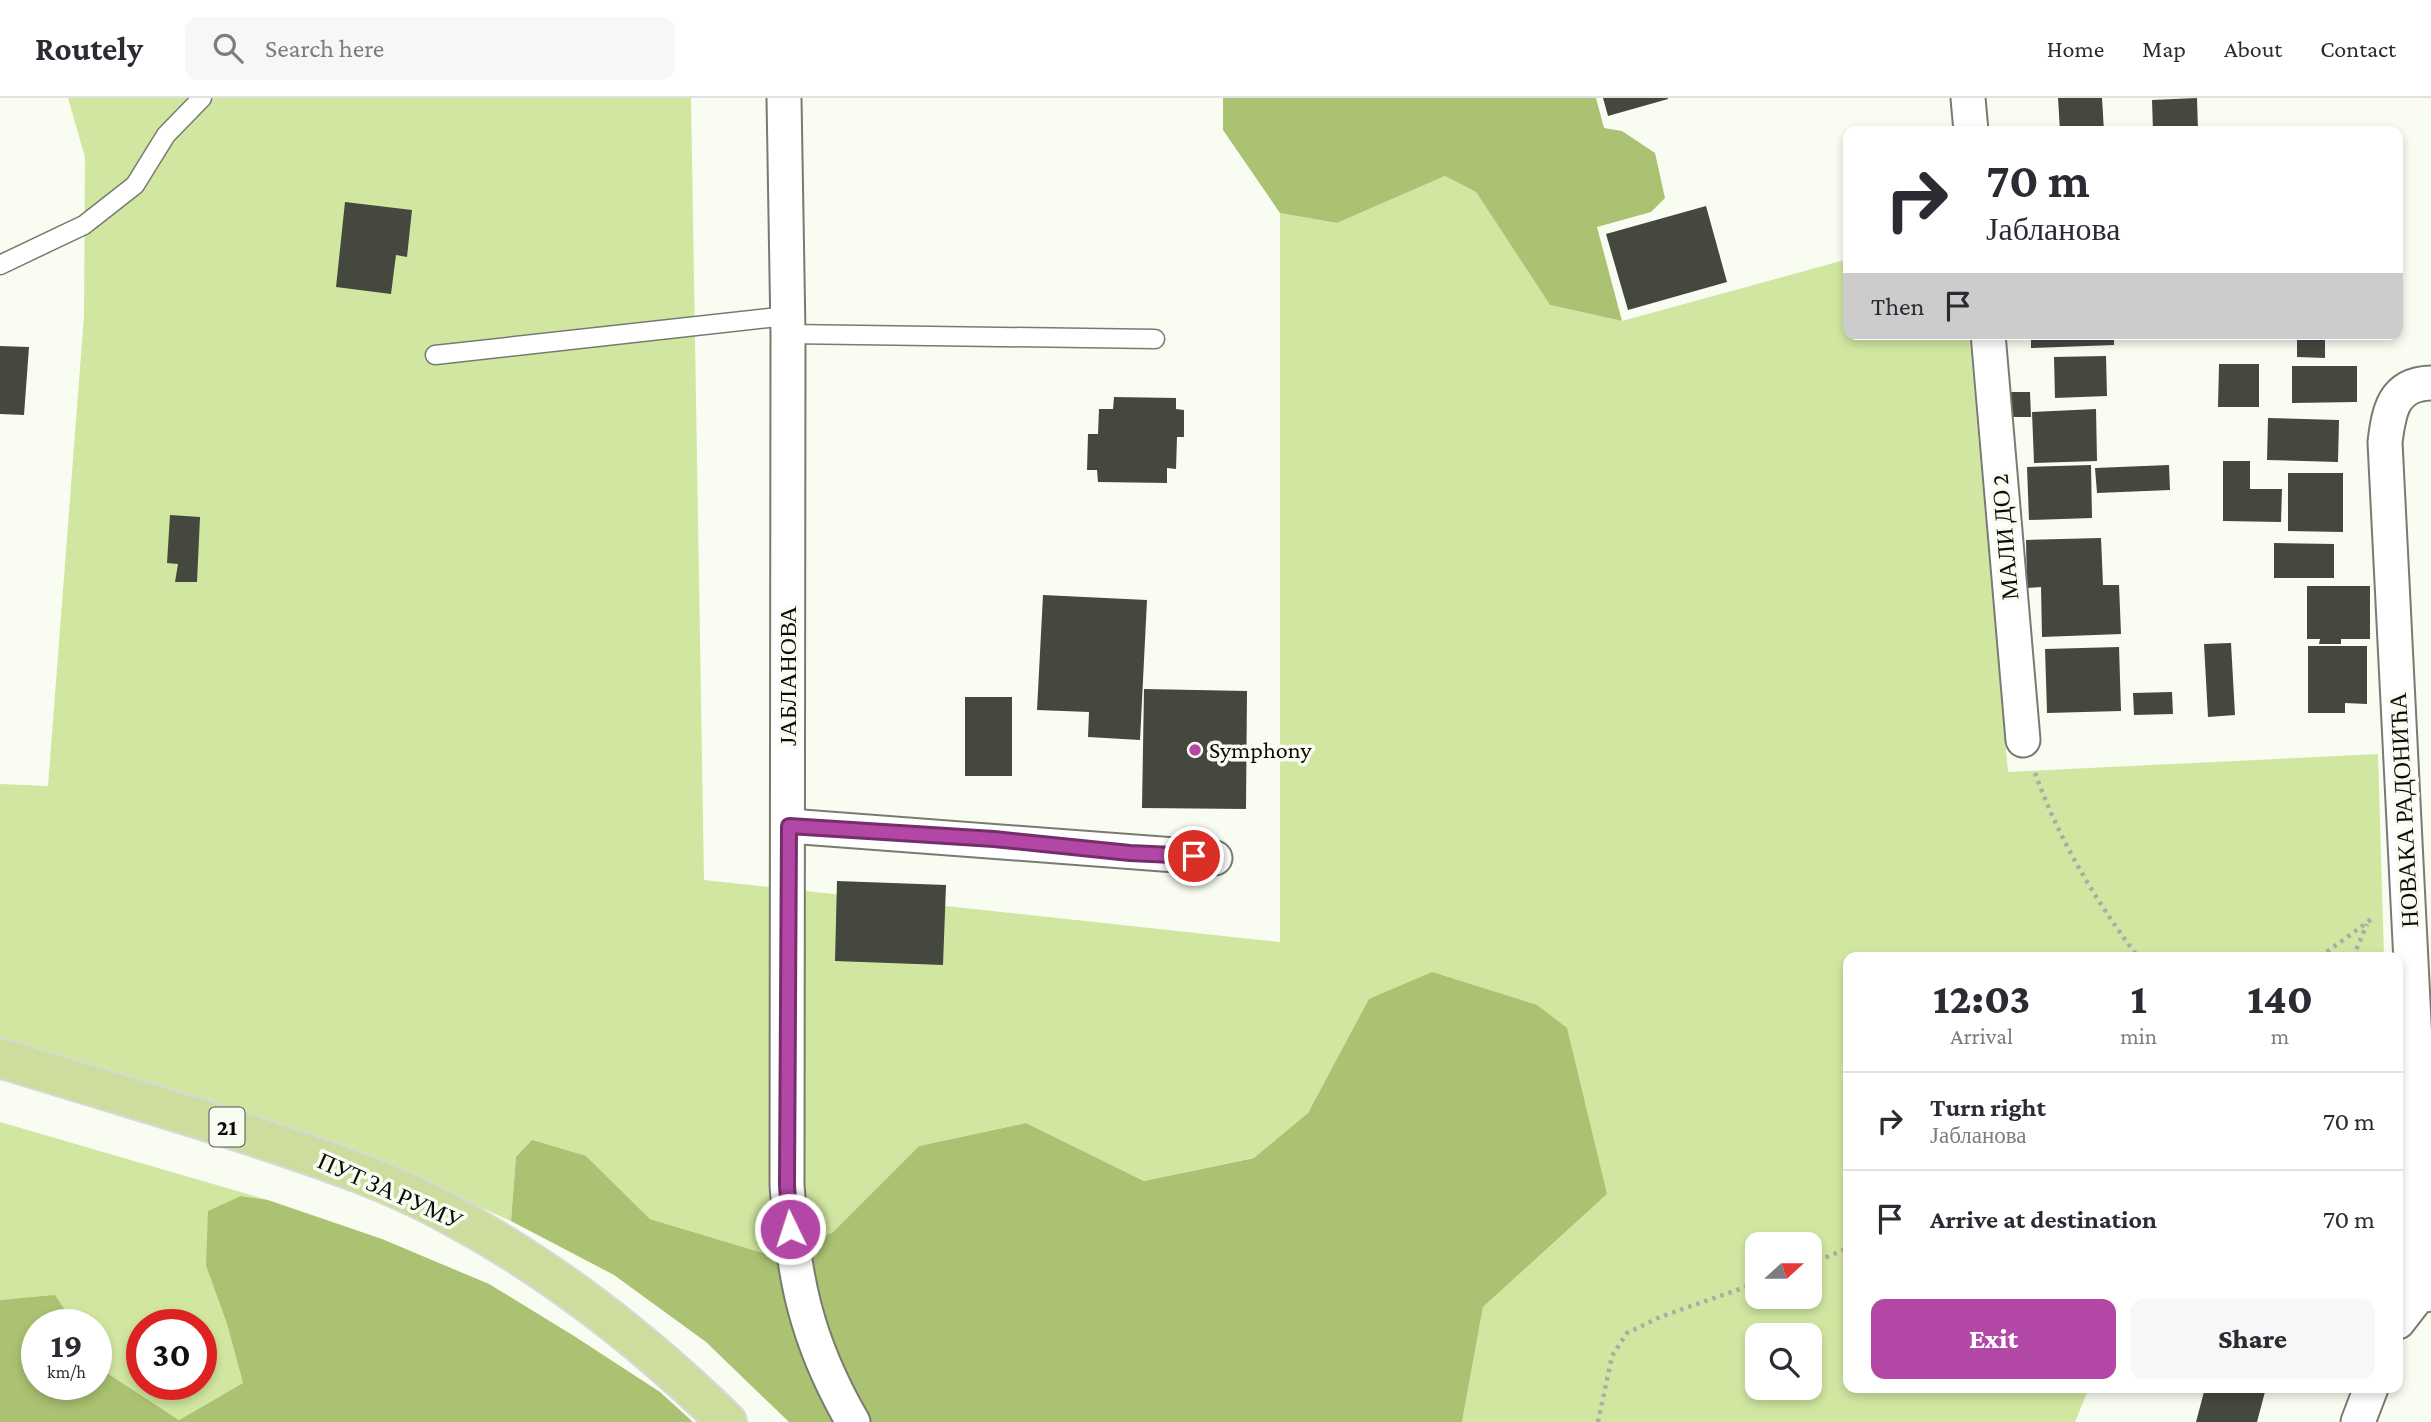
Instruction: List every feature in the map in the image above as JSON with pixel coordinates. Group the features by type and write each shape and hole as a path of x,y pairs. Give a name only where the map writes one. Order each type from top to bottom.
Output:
{"main road":[{"name":"ПУТ ЗА РУМУ","path":"0,1058 290,1148 368,1176 448,1213 531,1261 615,1322 687,1383 727,1422"}],"street":[{"name":"ЈАБЛАНОВА","path":"784,98 789,826 787,1185 790,1229 804,1308 817,1351 834,1390 853,1422"},
{"path":"1968,98 1971,126"},
{"name":"МАЛИ ДО 2","path":"1989,340 2023,740"},
{"name":"НОВАКА РАДОНИЋА","path":"2425,1295 2407,892 2419,846 2385,442 2390,407 2403,391 2426,384"},
{"path":"789,826 1215,858"},
{"path":"2403,1317 2425,1295"},
{"path":"2358,1422 2369,1393"}],"lane":[{"path":"0,265 85,225 135,185 166,135 202,98"},
{"path":"435,355 787,325 1155,339"}],"path":[{"path":"2023,740 2048,810 2073,861 2109,919 2134,952"},
{"path":"2327,952 2407,892"},
{"path":"2355,952 2367,923"},
{"path":"1822,1259 1843,1250"},
{"path":"1598,1422 1612,1356 1627,1333 1660,1317 1745,1287"}],"green space":[{"path":"68,98 691,98 704,880 1280,942 1280,213 1337,223 1445,176 1476,192 1550,305 1622,321 1843,260 1843,340 1970,340 2008,772 2378,754 2384,952 1843,952 1843,1393 2087,1393 2075,1422 1462,1422 1483,1307 1607,1194 1370,999 1308,1113 1257,1157 1144,1181 1026,1123 919,1146 832,1233 763,1253 650,1219 586,1156 516,1157 511,1221 418,1180 0,1050 0,784 48,786 84,316 85,157"},
{"path":"1223,98 1596,98 1604,128 1622,131 1655,153 1665,198 1651,212 1597,227 1622,321 1550,305 1476,192 1445,176 1337,223 1280,213 1223,130"},
{"path":"1432,972 1537,1005 1567,1028 1607,1194 1483,1307 1462,1422 789,1422 706,1342 614,1275 511,1221 516,1157 532,1140 586,1156 650,1219 763,1253 832,1233 919,1146 1026,1123 1144,1181 1254,1158 1308,1113 1369,999"},
{"path":"0,1122 268,1200 241,1196 206,1266 227,1324 243,1383 217,1398 217,1309 126,1309 126,1385 112,1376 112,1309 64,1309 55,1296 0,1300"},
{"path":"241,1196 268,1200 382,1239 489,1284 660,1392 693,1422 0,1422 0,1300 55,1295 64,1309 21,1309 21,1400 112,1400 112,1376 126,1385 126,1400 148,1400 179,1420 243,1383 227,1324 206,1266 208,1211"},
{"path":"148,1400 214,1400 179,1420"}],"building":[{"path":"1603,98 1668,98 1668,99 1608,116"},
{"path":"2058,98 2102,98 2104,126 2060,126"},
{"path":"2197,98 2198,126 2153,126 2152,100"},
{"path":"345,202 412,210 407,257 396,255 391,294 336,287"},
{"path":"1706,206 1727,282 1628,310 1606,234"},
{"path":"2031,340 2114,340 2114,345 2031,348"},
{"path":"2297,340 2325,340 2325,358 2297,357"},
{"path":"0,346 29,347 24,415 0,414"},
{"path":"2106,356 2107,396 2055,398 2054,357"},
{"path":"2219,364 2259,364 2259,407 2218,407"},
{"path":"2292,366 2357,366 2357,402 2292,403"},
{"path":"2002,392 2030,392 2031,417 2002,417"},
{"path":"1114,397 1176,398 1176,409 1184,410 1184,437 1177,437 1176,469 1167,468 1167,483 1098,482 1097,470 1087,470 1088,434 1098,434 1099,409 1113,409"},
{"path":"2096,409 2097,461 2034,463 2032,412"},
{"path":"2268,418 2339,420 2338,462 2267,460"},
{"path":"2223,461 2250,461 2250,489 2282,489 2281,522 2223,521"},
{"path":"2091,465 2092,518 2029,520 2027,467"},
{"path":"2169,465 2170,490 2097,493 2095,468"},
{"path":"2288,473 2343,473 2343,532 2288,531"},
{"path":"170,515 200,517 197,582 175,582 178,564 167,563"},
{"path":"2101,538 2103,585 2119,585 2121,634 2042,637 2041,587 2027,588 2026,540"},
{"path":"2274,543 2334,544 2334,578 2274,578"},
{"path":"2307,586 2370,586 2370,639 2341,639 2341,644 2319,644 2320,639 2307,639"},
{"path":"1043,595 1147,600 1140,740 1088,737 1089,712 1037,710"},
{"path":"2231,643 2235,715 2208,717 2204,644"},
{"path":"2308,646 2367,646 2367,704 2345,703 2345,713 2308,713"},
{"path":"2119,647 2121,711 2047,713 2045,649"},
{"name":"Symphony","path":"1144,689 1247,691 1246,809 1142,808"},
{"path":"2172,692 2173,714 2134,715 2133,693"},
{"path":"965,697 1012,697 1012,776 965,776"},
{"path":"837,881 946,885 943,965 835,961"},
{"path":"2204,1393 2265,1393 2257,1422 2196,1422"}],"place":[{"name":"Symphony","path":"1195,750"}],"route":[{"path":"790,1229 787,1185 789,826 994,839 1130,853 1194,856"}]}
